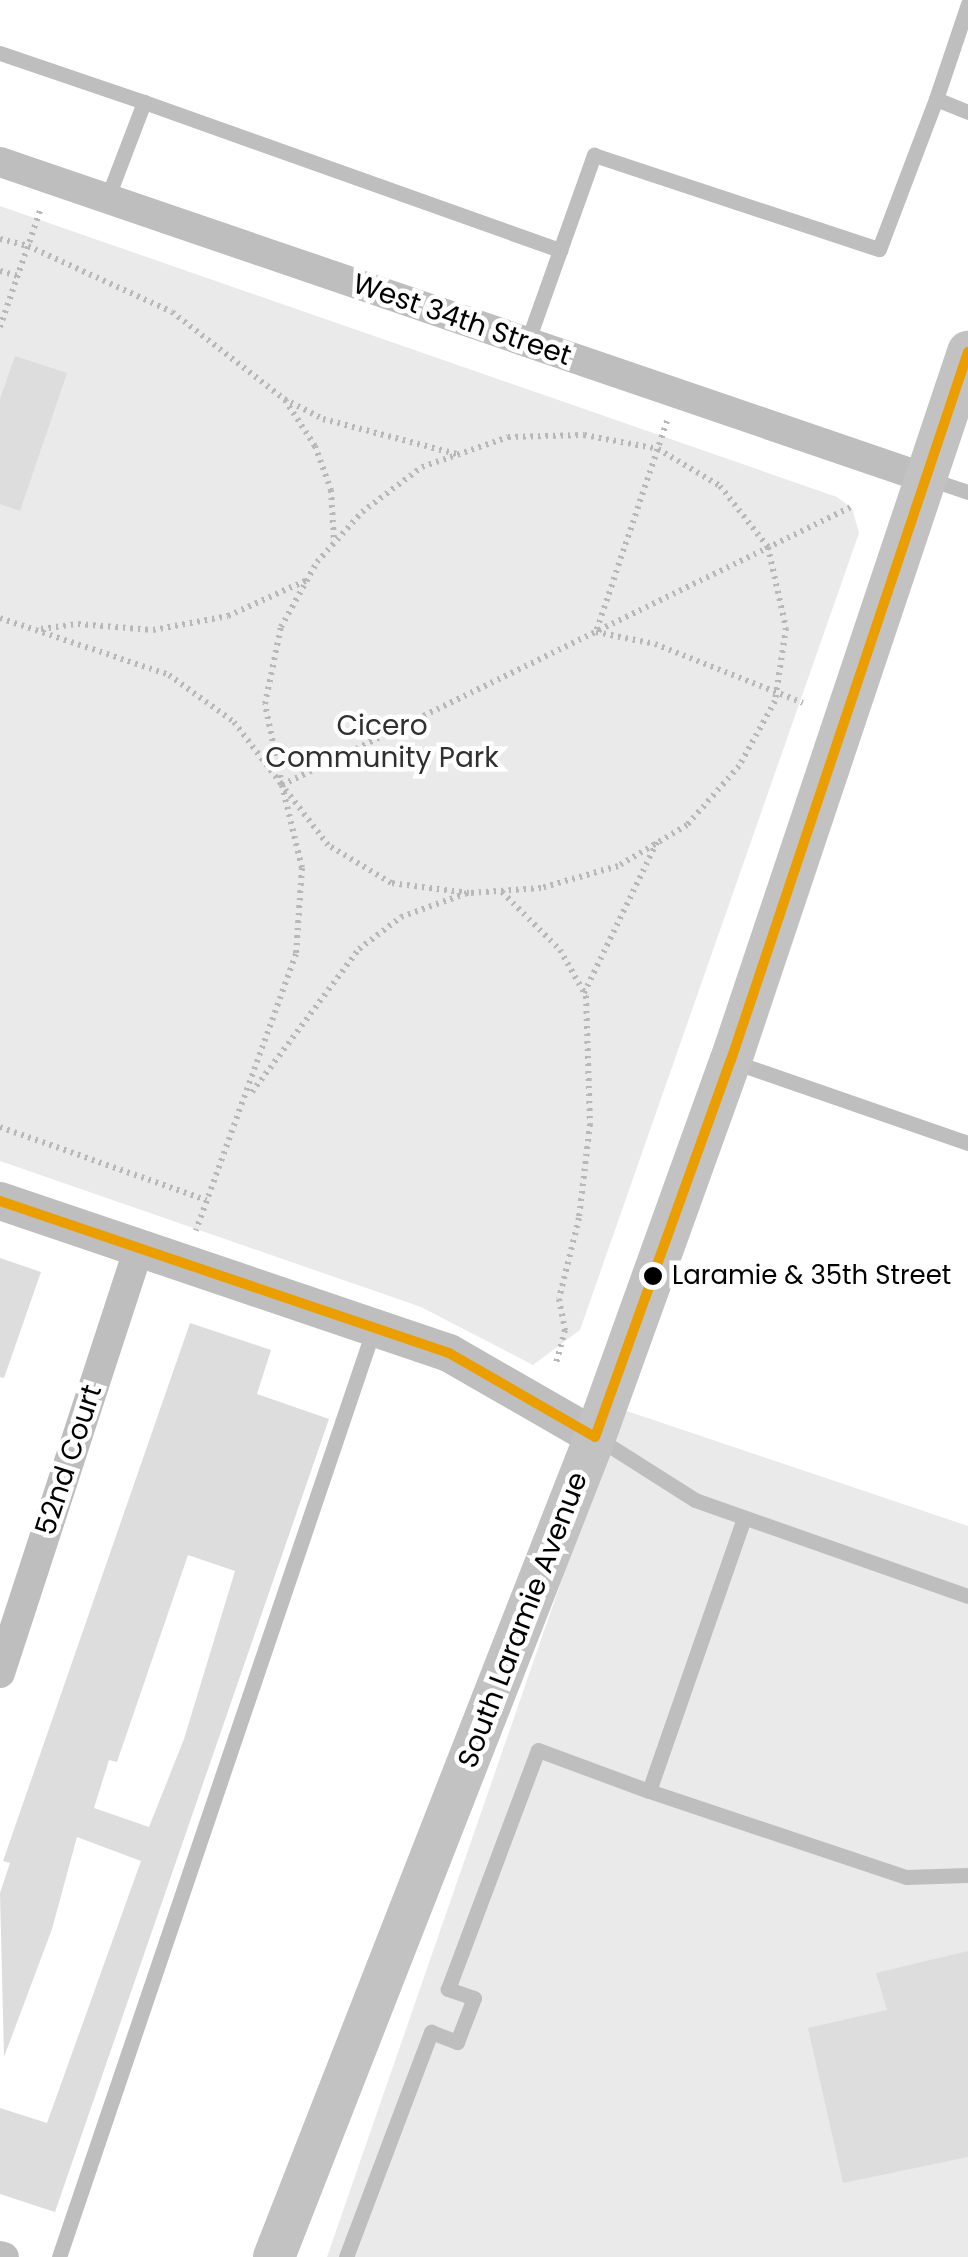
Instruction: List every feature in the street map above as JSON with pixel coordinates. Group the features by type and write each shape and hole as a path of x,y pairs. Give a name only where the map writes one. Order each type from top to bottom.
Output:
{"main road":[{"name":"South Laramie Avenue","path":"274,2257 595,1437 731,1060 968,352"}],"street":[{"name":"West 34th Street","path":"0,162 925,478"},
{"path":"0,1201 450,1354 595,1437"},
{"name":"52nd Court","path":"0,1673 138,1248"}],"lane":[{"path":"527,342 594,155 879,249 968,4"},
{"path":"0,53 560,250"},
{"path":"936,99 968,112"},
{"path":"108,199 144,102"},
{"path":"925,478 968,492"},
{"path":"731,1060 968,1143"},
{"path":"59,2257 374,1328"},
{"path":"595,1437 695,1500 968,1596"},
{"path":"650,1790 744,1518"},
{"path":"346,2257 431,2032 457,2042 474,1998 448,1988 538,1750 906,1877 968,1875"}],"path":[{"path":"0,327 42,207"},
{"path":"0,240 28,246 172,312 284,400 368,434 457,455"},
{"path":"0,271 18,276"},
{"path":"284,400 315,446 331,490 334,544"},
{"path":"596,632 667,421"},
{"path":"0,618 169,674 234,722 282,785 328,845 391,882 469,893 541,888 618,866 687,825 740,766 776,694 786,628 768,547 720,486 658,449 584,435 508,437 422,467 362,512 334,544 307,580 281,628 265,704 282,785 302,868 296,954 248,1098 196,1231"},
{"path":"282,785 851,507"},
{"path":"34,630 78,624 153,630 228,616 307,580"},
{"path":"596,632 656,644 803,703"},
{"path":"556,1363 565,1330 559,1300 580,1218 590,1124 584,993 658,842"},
{"path":"500,891 550,938 584,993"},
{"path":"248,1098 360,949 401,917 469,893"},
{"path":"0,1127 206,1200"}],"green space":[{"name":"Cicero Community Park","path":"0,206 837,497 852,508 859,533 580,1330 533,1365 421,1307 0,1161"},
{"path":"621,1409 968,1526 968,2257 327,2257"}],"building":[{"path":"15,356 67,373 20,511 0,504 0,399"},
{"path":"0,1258 41,1272 4,1378 0,1377"},
{"path":"190,1323 271,1350 257,1394 329,1419 55,2212 0,2194 0,2108 47,2123 141,1861 77,1837 52,1929 4,2057 0,1893 10,1863 3,1861","holes":["188,1555 235,1571 184,1739 149,1827 94,1808 109,1760 117,1762"]},
{"path":"968,1951 968,2157 843,2183 808,2028 887,2010 876,1973"}],"transit line":[{"path":"595,1437 731,1060 968,352"},
{"path":"0,1201 449,1353 595,1437"}],"place":[{"name":"Laramie & 35th Street","path":"653,1276"}]}
